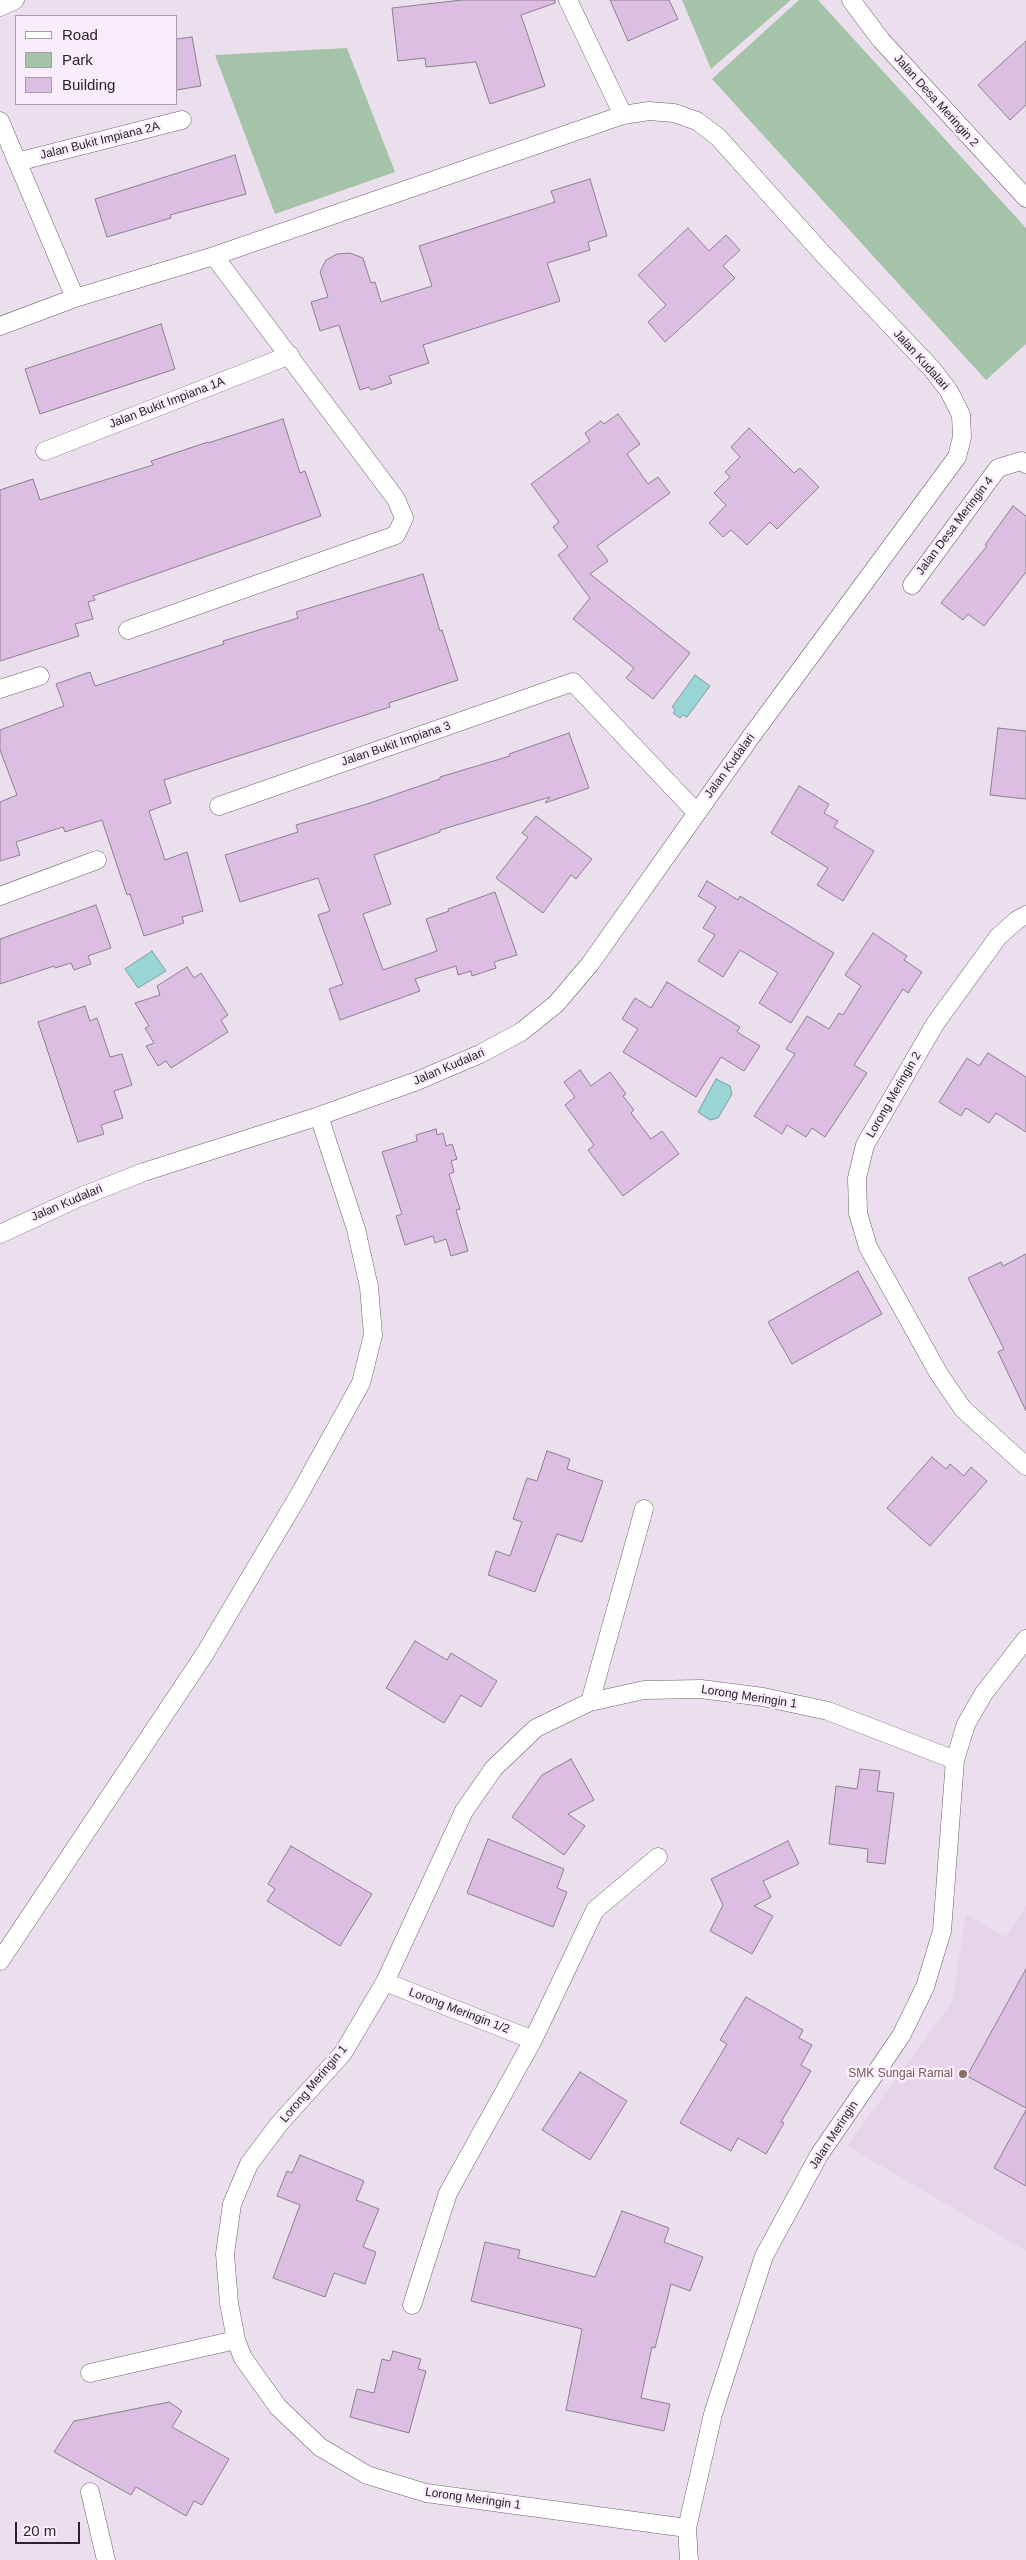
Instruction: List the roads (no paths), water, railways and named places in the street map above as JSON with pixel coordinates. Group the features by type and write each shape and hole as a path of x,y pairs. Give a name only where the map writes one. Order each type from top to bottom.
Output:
{"street":[{"path":"0,7 14,0"},
{"path":"568,0 623,116"},
{"name":"Jalan Desa Meringin 2","path":"852,0 881,40 1026,198"},
{"name":"Jalan Kudalari","path":"0,326 75,298 214,256 623,116 649,111 674,112 697,121 718,137 823,254 932,369 949,391 961,415 962,437 957,457 696,812 590,964 556,1004 521,1032 480,1054 417,1081 319,1116 144,1172 80,1197 0,1234"},
{"name":"Jalan Bukit Impiana 2A","path":"17,162 182,120"},
{"path":"0,121 75,298"},
{"path":"128,630 396,535 404,518 396,499 214,256"},
{"name":"Jalan Bukit Impiana 1A","path":"44,451 290,355"},
{"name":"Jalan Desa Meringin 4","path":"912,585 998,468 1021,460 1026,464"},
{"path":"0,689 40,676"},
{"name":"Jalan Bukit Impiana 3","path":"219,806 573,682 696,812"},
{"path":"0,896 97,860"},
{"name":"Lorong Meringin 2","path":"1026,915 1017,920 998,937 935,1024 865,1145 857,1178 858,1213 868,1247 939,1374 963,1409 1026,1466"},
{"path":"0,1961 204,1655 299,1495 361,1383 373,1335 369,1287 356,1229 319,1116"},
{"path":"590,1702 644,1509"},
{"name":"Jalan Meringin","path":"689,2560 688,2528 713,2414 764,2256 819,2155 901,2036 925,1986 942,1931 956,1760 966,1724 984,1693 1026,1639"},
{"name":"Lorong Meringin 1","path":"688,2528 426,2493 366,2475 320,2447 278,2407 243,2358 236,2340 229,2303 226,2254 232,2204 249,2164 279,2124 343,2053 385,1982 464,1811 494,1768 536,1728 590,1702 644,1690 701,1689 763,1696 828,1711 956,1760"},
{"path":"412,2305 448,2193 533,2040 595,1910 658,1857"},
{"name":"Lorong Meringin 1/2","path":"385,1982 533,2040"},
{"path":"90,2373 236,2340"},
{"path":"90,2492 106,2560"}],"place":[{"name":"SMK Sungai Ramal","path":"963,2074"}]}
